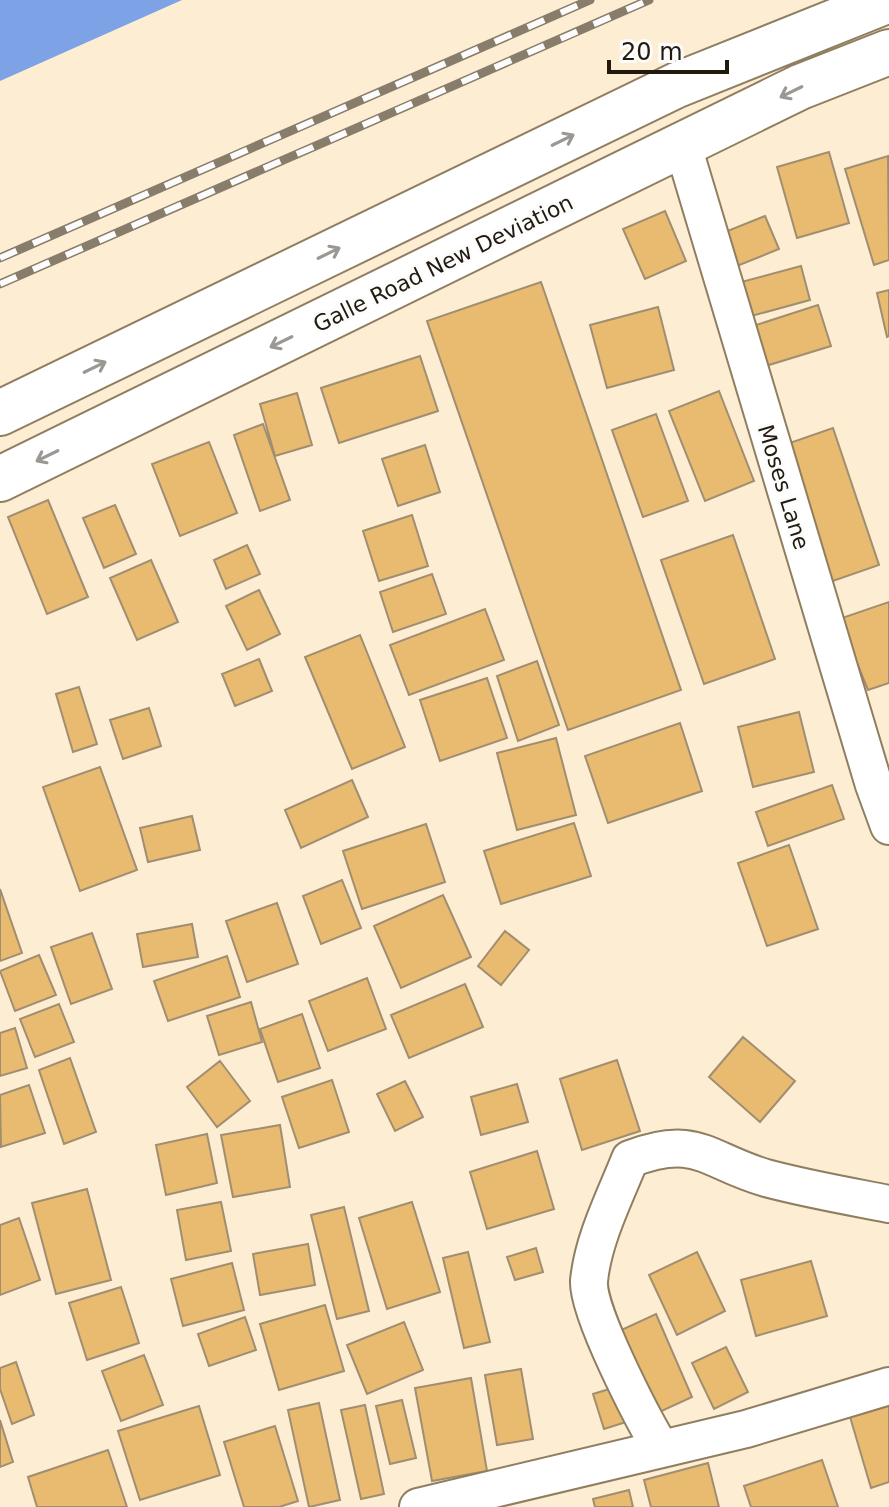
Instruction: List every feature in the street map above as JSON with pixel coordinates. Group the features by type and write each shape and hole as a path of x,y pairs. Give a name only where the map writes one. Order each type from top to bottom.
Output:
{"main road":[{"path":"0,413 677,85 889,0"},
{"name":"Galle Road New Deviation","path":"0,479 800,87 889,52"}],"street":[{"name":"Moses Lane","path":"683,146 874,785 889,826"},
{"path":"661,1449 613,1354 589,1284 599,1239 630,1159 661,1147 701,1151 763,1177 889,1204"},
{"path":"418,1507 746,1429 889,1386"}],"water":[{"path":"0,0 182,0 0,81"}],"building":[{"path":"829,152 849,223 797,238 777,167"},
{"path":"888,156 889,260 874,265 845,169"},
{"path":"665,211 686,261 645,279 623,229"},
{"path":"765,216 779,249 727,270 715,236"},
{"path":"801,266 810,300 744,318 734,284"},
{"path":"541,282 681,690 568,730 427,321"},
{"path":"889,290 889,336 887,337 877,293"},
{"path":"818,305 831,346 759,368 747,328"},
{"path":"658,307 674,370 607,388 590,325"},
{"path":"420,356 438,411 339,443 321,388"},
{"path":"719,391 754,481 705,501 669,411"},
{"path":"297,393 312,445 275,456 260,404"},
{"path":"656,414 688,501 643,517 612,430"},
{"path":"263,424 290,500 260,511 234,435"},
{"path":"833,428 879,565 827,583 781,446"},
{"path":"209,442 237,513 180,536 152,464"},
{"path":"425,445 440,492 398,506 382,459"},
{"path":"48,500 88,597 47,614 8,517"},
{"path":"115,505 136,554 104,568 83,518"},
{"path":"412,515 428,566 379,581 363,531"},
{"path":"733,535 775,659 704,684 661,560"},
{"path":"247,545 260,574 226,589 214,560"},
{"path":"151,560 178,622 137,640 110,578"},
{"path":"432,574 446,614 393,632 380,592"},
{"path":"259,590 280,634 247,650 226,606"},
{"path":"889,602 889,683 868,690 839,619"},
{"path":"485,609 504,660 409,695 390,645"},
{"path":"360,635 405,747 352,769 305,657"},
{"path":"259,659 272,691 235,706 222,674"},
{"path":"537,661 559,725 518,741 497,676"},
{"path":"487,678 507,738 440,761 420,700"},
{"path":"79,687 97,744 73,752 56,694"},
{"path":"149,708 161,746 123,759 110,720"},
{"path":"799,712 814,772 753,787 738,727"},
{"path":"680,723 702,791 608,823 585,756"},
{"path":"556,738 576,815 517,830 497,753"},
{"path":"100,767 137,870 80,891 43,787"},
{"path":"352,780 368,817 301,848 285,810"},
{"path":"832,785 844,819 768,846 756,812"},
{"path":"192,816 200,850 148,862 140,828"},
{"path":"574,823 591,876 501,904 484,851"},
{"path":"426,824 445,882 362,909 343,851"},
{"path":"789,845 818,929 767,946 738,863"},
{"path":"342,880 361,928 321,944 303,896"},
{"path":"0,889 22,953 0,961"},
{"path":"443,895 471,957 401,988 374,926"},
{"path":"277,903 298,964 247,982 226,921"},
{"path":"192,924 198,957 143,967 137,934"},
{"path":"505,931 529,950 501,985 478,966"},
{"path":"92,933 112,989 71,1004 51,947"},
{"path":"39,955 56,995 15,1011 0,971"},
{"path":"227,956 240,997 168,1021 154,981"},
{"path":"367,978 386,1029 328,1051 309,1001"},
{"path":"465,984 483,1027 409,1058 391,1015"},
{"path":"251,1002 262,1042 219,1055 207,1016"},
{"path":"59,1004 74,1042 35,1057 20,1019"},
{"path":"302,1014 320,1068 278,1082 260,1029"},
{"path":"15,1028 27,1068 0,1076 0,1033"},
{"path":"743,1037 795,1081 760,1122 709,1077"},
{"path":"70,1058 96,1132 64,1144 39,1070"},
{"path":"617,1060 640,1131 582,1150 560,1079"},
{"path":"220,1061 250,1101 217,1127 187,1087"},
{"path":"332,1080 349,1132 299,1148 282,1097"},
{"path":"405,1081 423,1117 395,1131 377,1094"},
{"path":"517,1084 528,1122 481,1135 471,1097"},
{"path":"29,1085 45,1133 1,1147 0,1095"},
{"path":"280,1125 290,1187 233,1197 221,1135"},
{"path":"207,1134 217,1183 166,1195 156,1145"},
{"path":"537,1151 554,1209 487,1229 470,1172"},
{"path":"87,1189 111,1280 56,1294 32,1203"},
{"path":"221,1202 231,1251 186,1260 177,1210"},
{"path":"412,1202 440,1292 387,1309 359,1218"},
{"path":"344,1207 369,1311 337,1319 311,1215"},
{"path":"19,1218 40,1280 0,1295 0,1225"},
{"path":"308,1244 315,1285 260,1295 253,1254"},
{"path":"536,1248 543,1272 515,1280 507,1257"},
{"path":"468,1252 490,1342 464,1348 443,1258"},
{"path":"697,1252 725,1311 677,1335 649,1275"},
{"path":"811,1261 827,1316 756,1336 741,1280"},
{"path":"232,1263 244,1310 183,1326 171,1279"},
{"path":"121,1287 139,1343 87,1360 69,1303"},
{"path":"325,1305 344,1371 279,1390 260,1324"},
{"path":"656,1314 692,1397 653,1415 617,1332"},
{"path":"245,1317 256,1350 209,1366 198,1334"},
{"path":"404,1322 423,1370 367,1394 347,1345"},
{"path":"726,1347 748,1392 714,1409 692,1363"},
{"path":"144,1355 163,1405 121,1421 102,1371"},
{"path":"16,1362 34,1415 12,1424 0,1389 0,1368"},
{"path":"521,1369 533,1439 497,1445 485,1375"},
{"path":"471,1378 487,1471 432,1481 415,1388"},
{"path":"616,1387 626,1422 604,1429 593,1394"},
{"path":"889,1397 889,1482 871,1488 848,1410"},
{"path":"402,1400 416,1458 390,1464 376,1406"},
{"path":"319,1403 340,1500 309,1507 288,1410"},
{"path":"365,1405 384,1494 361,1499 341,1410"},
{"path":"199,1406 220,1475 140,1500 118,1431"},
{"path":"0,1420 13,1462 0,1467"},
{"path":"275,1426 298,1501 279,1507 244,1507 224,1442"},
{"path":"108,1450 127,1507 37,1507 28,1477"},
{"path":"822,1460 838,1507 751,1507 744,1486"},
{"path":"708,1463 719,1507 651,1507 644,1480"},
{"path":"629,1490 633,1507 595,1507 593,1499"}],"railway":[{"path":"0,258 590,0"},
{"path":"0,284 649,0"}]}
